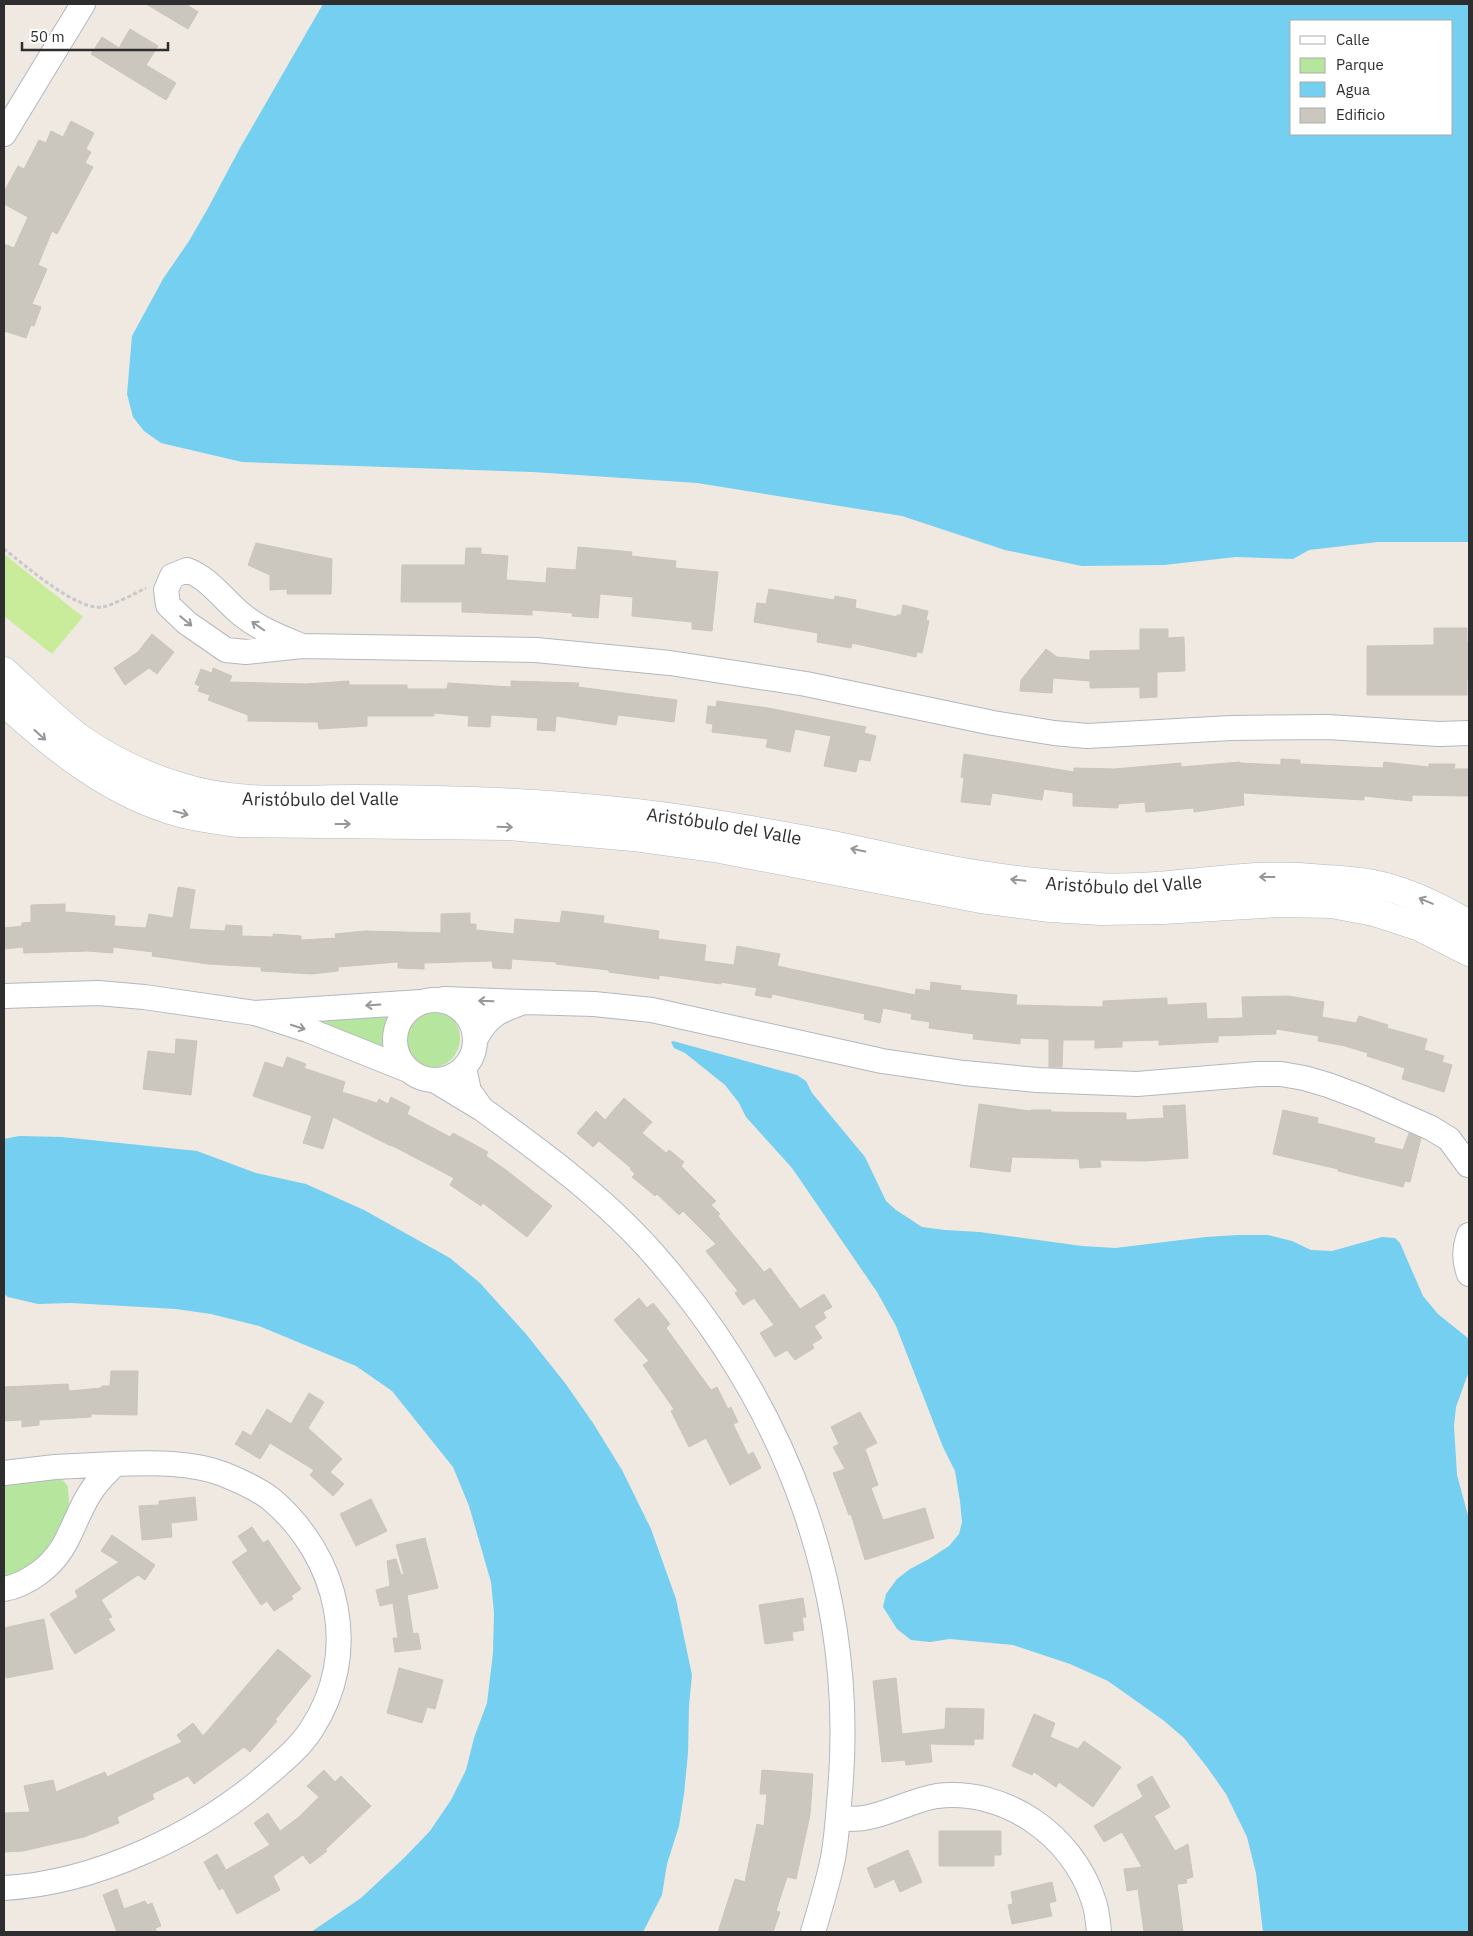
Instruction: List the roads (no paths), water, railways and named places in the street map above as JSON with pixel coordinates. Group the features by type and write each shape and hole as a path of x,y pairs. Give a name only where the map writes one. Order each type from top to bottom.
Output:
{"street":[{"path":"4,134 83,4"},
{"path":"302,646 258,626 198,574 187,570 172,576 166,590 168,605 187,623 226,650 246,652 302,646 536,650 670,663 806,684 914,708 1054,733 1087,736 1231,728 1327,727 1439,734 1469,733"},
{"name":"Aristóbulo del Valle","path":"4,671 76,735 102,752 156,779 217,796 259,799 432,799 520,802 605,810 677,818 757,831 1001,878 1069,885 1142,887 1260,877 1340,880 1390,888 1438,906 1469,924"},
{"name":"Aristóbulo del Valle","path":"4,702 48,742 80,766 117,787 159,806 201,818 246,823 508,826 633,836 729,851 981,900 1050,908 1128,910 1280,903 1332,904 1374,912 1420,927 1469,952"},
{"path":"4,996 98,993 162,999 255,1013 308,1030 408,1070 424,1079 434,1080 445,1079 455,1075 471,1060 475,1049 474,1027 469,1016 461,1008 451,1002 430,1000 409,1008 400,1019 395,1032 395,1046 399,1059 408,1070"},
{"path":"255,1013 430,1000 594,1004 652,1010 847,1054 964,1073 1037,1080 1137,1084 1258,1074 1281,1074 1328,1085 1431,1128 1449,1139 1469,1166"},
{"path":"476,1038 485,1022 493,1016 504,1009 524,1002"},
{"path":"464,1068 470,1091 482,1110"},
{"path":"434,1080 482,1110 532,1145 597,1198 656,1257 712,1330 743,1377 769,1424 790,1469 807,1514 821,1560 831,1607 843,1702 844,1750 833,1858 813,1932"},
{"path":"1469,1235 1465,1256 1469,1274"},
{"path":"4,1473 55,1467 158,1463 208,1470 236,1480 269,1498 286,1514 317,1553 328,1576 338,1614 339,1645 333,1679 325,1705 311,1731 293,1752 251,1789 219,1812 174,1837 131,1857 71,1876 4,1888"},
{"path":"4,1589 11,1588 32,1578 51,1564 66,1542 94,1487 115,1464"},
{"path":"838,1819 866,1818 919,1800 938,1796 964,1796 991,1801 1016,1810 1058,1840 1073,1858 1085,1879 1093,1899 1099,1932"}],"water":[{"path":"323,4 1469,4 1469,542 1378,542 1309,550 1293,559 1236,557 1164,565 1082,566 1005,550 902,516 697,483 533,472 242,462 161,443 144,431 133,417 127,394 132,336 163,279 207,210 240,148"},
{"path":"671,1042 797,1075 806,1081 812,1093 865,1157 886,1201 922,1227 979,1232 1082,1246 1115,1248 1238,1235 1268,1235 1292,1241 1311,1250 1332,1251 1382,1237 1395,1238 1400,1243 1423,1296 1438,1314 1469,1339 1469,1371 1456,1407 1454,1426 1457,1475 1469,1519 1469,1932 1263,1932 1256,1873 1247,1837 1226,1794 1207,1767 1184,1738 1163,1720 1108,1681 1070,1664 1013,1645 950,1639 930,1642 911,1640 897,1629 883,1607 886,1594 897,1579 949,1546 959,1534 962,1522 955,1471 943,1447 896,1326 877,1292 792,1168 746,1117 739,1103 725,1085 685,1053 674,1048"},
{"path":"19,1136 62,1137 197,1151 256,1173 306,1184 364,1210 450,1258 480,1283 526,1334 565,1383 622,1470 651,1529 676,1599 692,1675 688,1753 679,1826 667,1864 662,1895 643,1932 311,1932 361,1898 430,1831 451,1800 466,1770 474,1738 487,1703 493,1653 494,1613 491,1582 469,1506 453,1467 392,1391 356,1366 259,1326 211,1314 176,1309 71,1303 38,1304 8,1297 4,1294 4,1139"}]}
